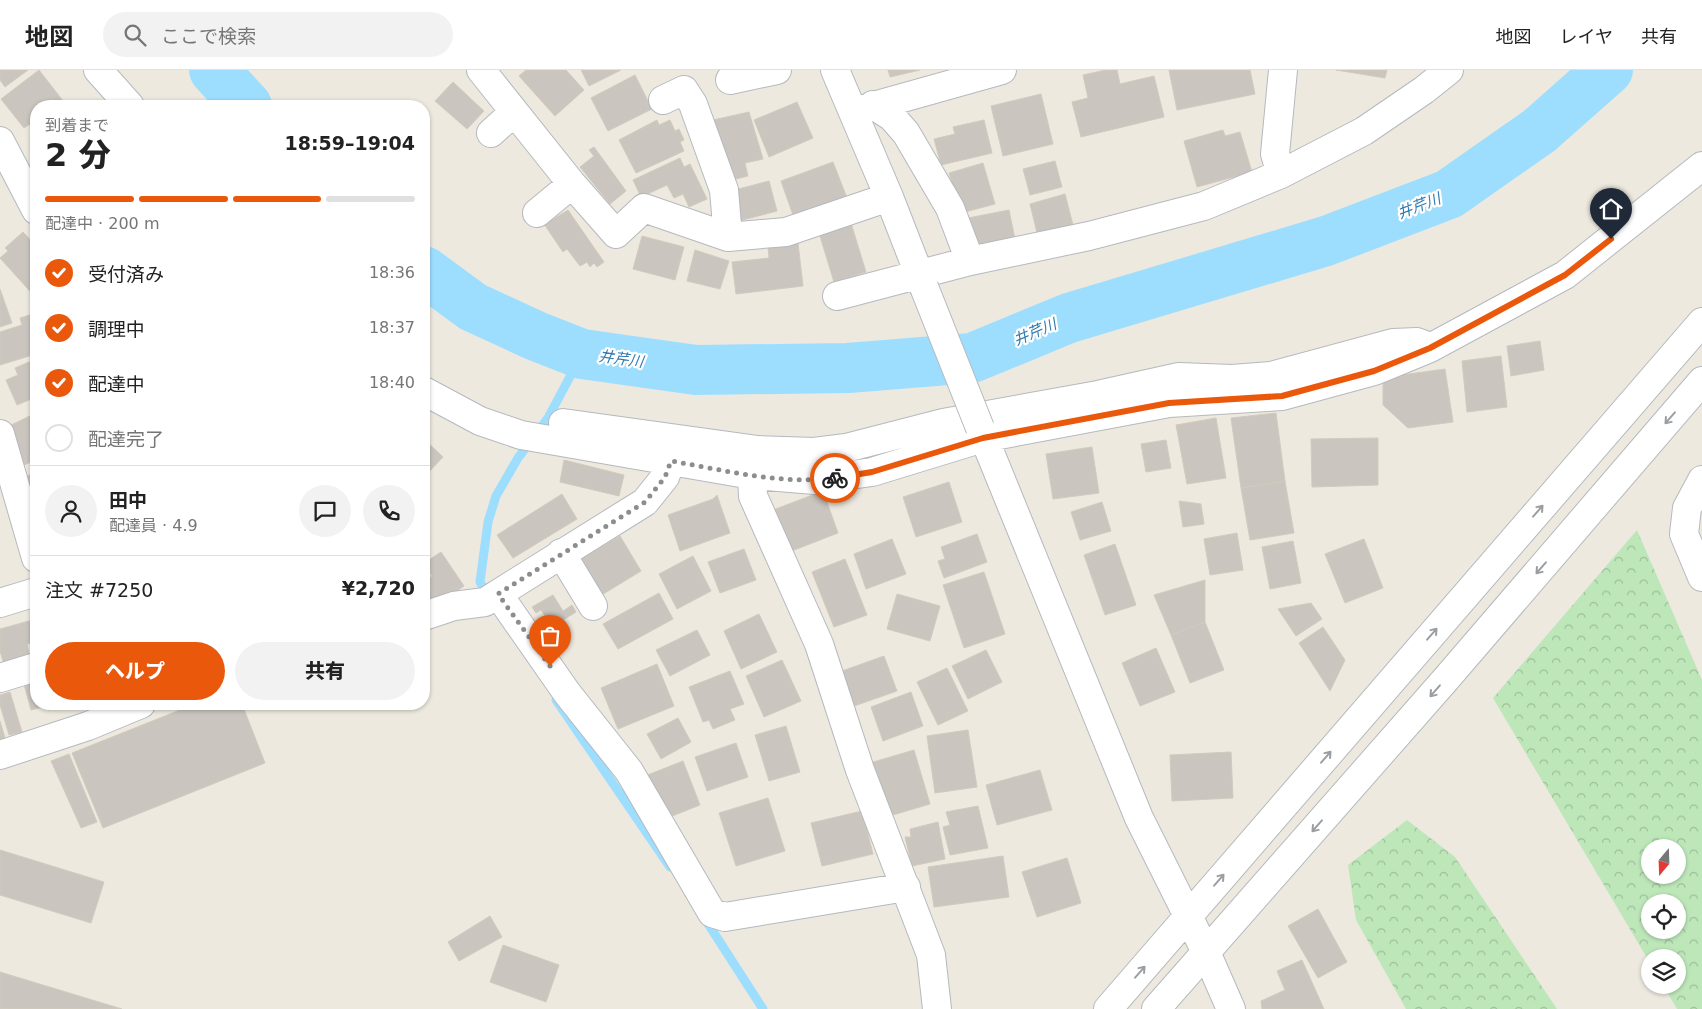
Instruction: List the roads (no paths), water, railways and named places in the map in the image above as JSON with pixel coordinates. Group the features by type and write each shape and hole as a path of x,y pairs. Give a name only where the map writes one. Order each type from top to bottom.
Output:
{"street":[{"path":"98,70 125,100"},
{"path":"481,70 572,184 616,234 644,208 728,237 786,232 889,197"},
{"path":"730,80 777,70"},
{"path":"835,70 863,109 889,197 981,433 1139,818 1206,952 1230,1009"},
{"path":"863,109 1002,70"},
{"path":"1281,174 1275,154 1283,70"},
{"path":"837,296 922,281 970,261 1090,236 1204,206 1281,174 1364,131 1424,90 1449,70"},
{"path":"663,100 684,90 692,104 724,190 728,237"},
{"path":"863,109 892,116 906,133 950,208 970,261"},
{"path":"491,133 514,112"},
{"path":"0,141 30,198"},
{"path":"430,394 480,421 521,435 752,475 815,480 872,472 981,433 1169,403 1282,396 1374,371 1430,348 1565,275 1702,166"},
{"path":"537,213 572,184"},
{"path":"1108,1009 1702,322"},
{"path":"480,421 490,413 498,411 585,427 758,450 814,452 846,448 943,424 1098,395 1179,377 1232,380 1270,376 1393,343 1418,342 1430,348"},
{"path":"1156,1009 1446,679 1702,381"},
{"path":"0,434 21,516 30,541"},
{"path":"430,614 493,597 645,502 665,477 671,461"},
{"path":"752,475 753,496 819,644 860,770 906,887 930,955 937,1009"},
{"path":"1702,480 1687,508 1684,534 1702,577"},
{"path":"562,553 593,606"},
{"path":"0,603 30,594"},
{"path":"493,597 629,771 712,913 725,916 906,887"},
{"path":"0,678 30,669"},
{"path":"0,755 84,715 110,710"}],"waterway":[{"name":"井芹川","path":"214,70 242,100"},
{"name":"井芹川","path":"430,275 473,307 536,336 582,354 696,370 848,368 972,358 1069,318 1326,241 1449,194 1539,131 1608,70"},
{"path":"489,597 480,582 488,522 496,496 518,458 548,418 582,354"},
{"path":"556,700 670,867"},
{"path":"705,919 763,1009"}]}
